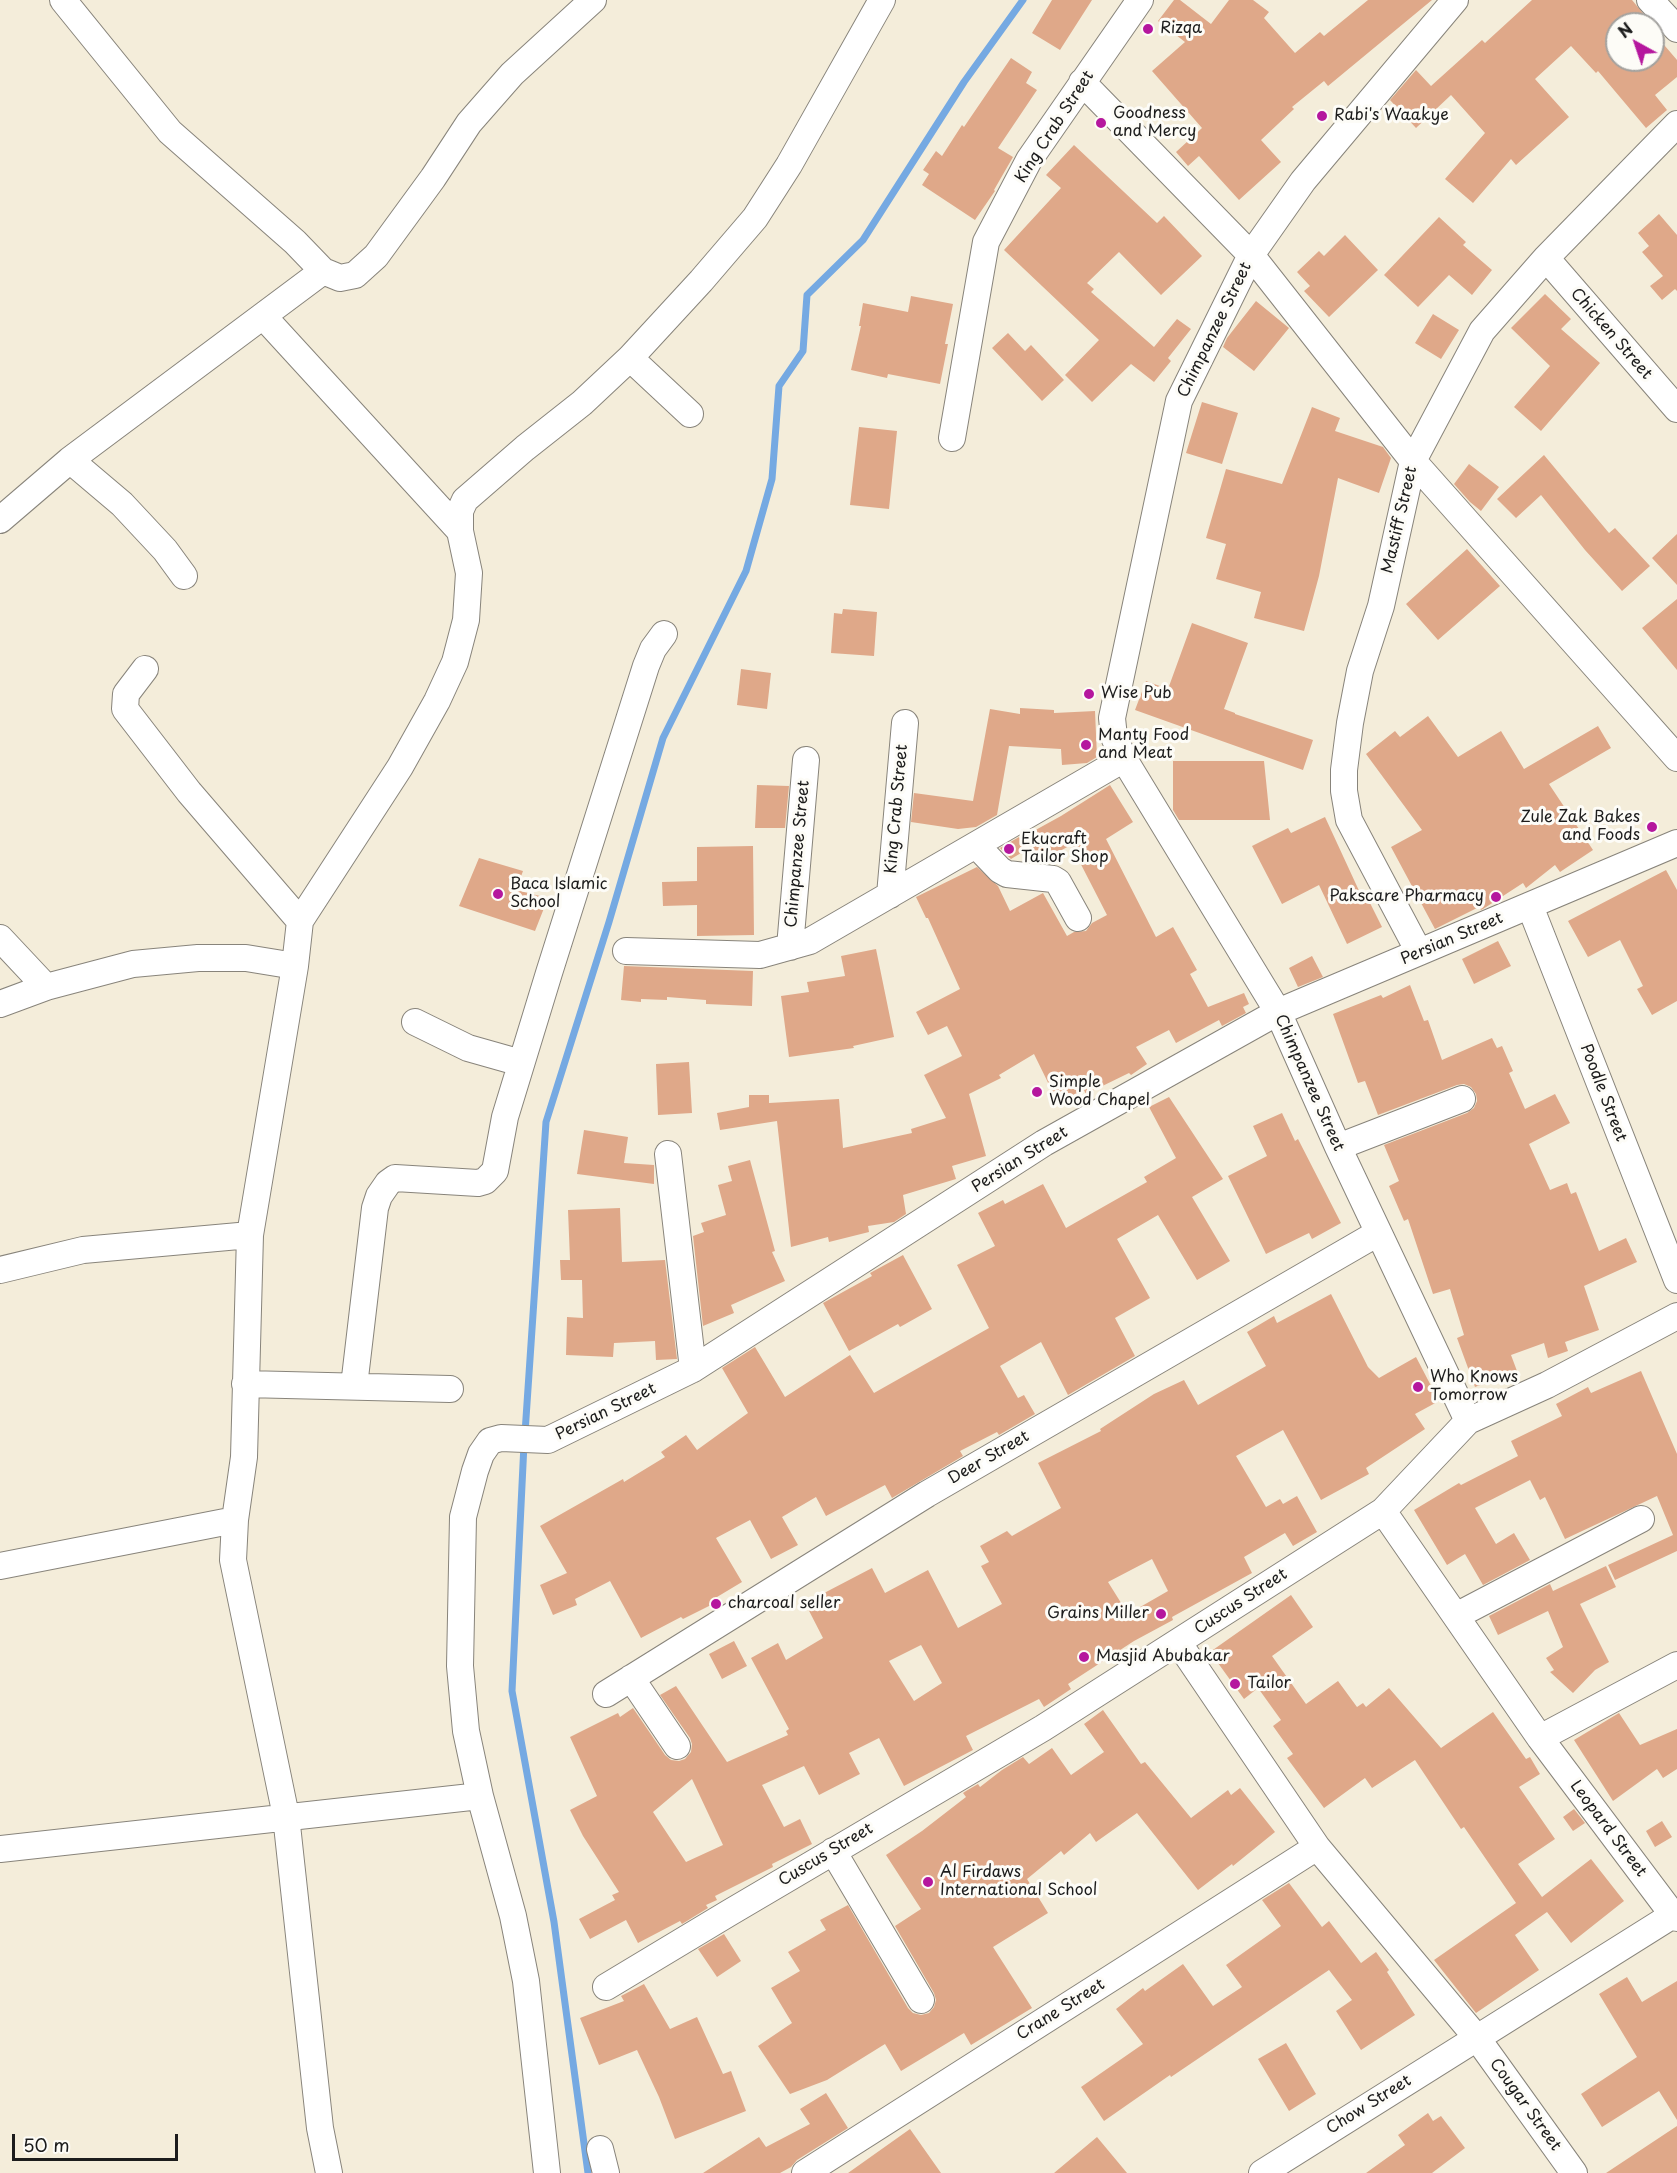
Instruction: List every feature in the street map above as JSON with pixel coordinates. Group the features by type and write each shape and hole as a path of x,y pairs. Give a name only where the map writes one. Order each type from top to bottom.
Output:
{"street":[{"path":"63,0 170,132 295,242 323,271 340,278 355,274 376,256 434,178 469,123 512,74 593,0"},
{"path":"329,2173 320,2128 286,1816 233,1560 235,1521 244,1457 250,1235 295,966 300,921 400,767 437,701 455,662 466,620 469,573 460,531 460,511 465,500 582,403 630,358 701,282 755,218 789,165 882,0"},
{"name":"King Crab Street","path":"952,438 986,242 1029,160 1140,0"},
{"name":"Chimpanzee Street","path":"1455,0 1303,181 1251,255 1179,401 1112,718 1114,737 1124,759 1278,1012 1338,1148 1468,1421"},
{"path":"1650,0 1677,29"},
{"path":"1082,82 1251,255 1413,461 1677,758"},
{"name":"Mastiff Street","path":"1419,952 1349,820 1344,790 1350,723 1360,671 1381,606 1413,461 1482,331 1546,258 1677,124"},
{"name":"Chicken Street","path":"1546,258 1677,409"},
{"path":"0,520 70,460 323,271"},
{"path":"263,316 460,531"},
{"path":"630,358 690,414"},
{"path":"70,460 122,504 165,550 184,576"},
{"path":"354,1386 375,1208 379,1196 388,1183 395,1178 478,1183 490,1176 497,1163 505,1117 521,1063 646,666 653,649 664,634"},
{"path":"145,669 126,694 125,709 189,792 300,921"},
{"name":"King Crab Street","path":"890,895 905,723"},
{"name":"Chimpanzee Street","path":"626,951 760,956 810,941 1124,759"},
{"name":"Chimpanzee Street","path":"790,947 806,760"},
{"name":"Persian Street","path":"480,1796 466,1731 460,1666 463,1517 481,1454 490,1441 501,1438 544,1440 693,1369 1044,1143 1278,1012 1677,843"},
{"path":"976,845 1000,870 1007,874 1053,879 1058,882 1078,918"},
{"name":"Poodle Street","path":"1530,906 1677,1280"},
{"path":"0,938 46,987"},
{"path":"0,1004 46,987 133,964 188,959 246,958 295,966"},
{"path":"415,1022 468,1048 521,1063"},
{"path":"1338,1148 1462,1099"},
{"path":"668,1154 693,1369"},
{"name":"Deer Street","path":"606,1694 927,1494 1378,1233"},
{"path":"0,1270 83,1250 250,1235"},
{"name":"Cuscus Street","path":"606,1987 1043,1728 1383,1511 1468,1421 1547,1385 1677,1316"},
{"path":"245,1384 450,1389"},
{"name":"Leopard Street","path":"1383,1511 1540,1738 1675,1916"},
{"path":"1456,1617 1641,1519"},
{"path":"0,1566 235,1521"},
{"path":"1178,1642 1317,1847 1477,2038"},
{"path":"1540,1738 1677,1665"},
{"path":"631,1678 677,1746"},
{"path":"0,1849 480,1796 513,1916 526,1981 547,2173"},
{"name":"Crane Street","path":"805,2173 1317,1847"},
{"path":"833,1851 921,2000"},
{"name":"Chow Street","path":"1265,2172 1675,1916"},
{"name":"Cougar Street","path":"1477,2038 1574,2173"}],"building":[{"path":"1052,0 1092,0 1060,50 1032,33"},
{"path":"1174,0 1180,0 1211,24 1229,0 1253,0 1269,12 1264,18 1295,53 1320,32 1324,36 1368,0 1432,0 1328,86 1324,81 1292,107 1294,109 1261,140 1281,162 1239,200 1199,156 1188,166 1176,152 1202,128 1152,71 1185,42 1158,21"},
{"path":"1532,0 1632,0 1642,12 1605,12 1605,72 1665,72 1665,46 1677,60 1677,77 1655,95 1667,110 1646,128 1598,71 1596,73 1571,46 1535,79 1569,117 1516,165 1511,159 1473,203 1445,179 1485,133 1451,95 1416,128 1390,100 1416,70 1431,86 1482,40 1485,43"},
{"path":"1011,58 1032,72 1026,83 1037,90 998,148 1013,157 995,191 975,220 922,185 929,174 923,170 936,151 942,156"},
{"path":"1074,145 1157,223 1164,216 1202,256 1161,295 1119,252 1087,283 1094,289 1091,292 1154,347 1177,319 1191,329 1168,358 1171,361 1154,382 1131,364 1092,402 1065,375 1099,340 1004,250 1061,188 1046,175"},
{"path":"1659,214 1677,235 1677,291 1675,289 1662,300 1650,286 1663,276 1642,252 1649,246 1638,233"},
{"path":"1439,217 1466,242 1463,245 1492,270 1472,295 1449,275 1418,307 1384,275"},
{"path":"1345,235 1378,270 1329,317 1304,291 1310,286 1297,272 1319,251 1324,256"},
{"path":"1545,294 1571,319 1561,329 1600,363 1541,431 1514,407 1550,366 1511,328"},
{"path":"911,296 953,304 940,384 888,374 887,378 851,370 861,326 859,326 863,303 908,312"},
{"path":"1256,301 1289,328 1254,371 1223,347 1227,338"},
{"path":"1433,314 1459,330 1441,359 1415,343"},
{"path":"1008,333 1025,351 1031,345 1064,380 1042,401 992,348"},
{"path":"1202,402 1238,413 1222,464 1186,453"},
{"path":"1312,407 1340,418 1335,431 1383,447 1391,458 1379,493 1338,478 1319,576 1304,631 1254,618 1261,592 1216,579 1226,544 1206,538 1226,469 1282,484"},
{"path":"859,427 897,431 889,509 850,505"},
{"path":"1544,455 1609,533 1615,528 1650,566 1622,591 1585,550 1541,495 1516,518 1497,499"},
{"path":"1469,464 1499,487 1481,511 1454,484"},
{"path":"1677,534 1677,585 1652,558"},
{"path":"1467,549 1500,586 1438,640 1406,604"},
{"path":"1677,599 1677,670 1642,628"},
{"path":"843,609 877,612 874,656 831,653 834,613 842,614"},
{"path":"1192,623 1248,643 1224,709 1313,740 1303,770 1135,710 1146,681 1168,689"},
{"path":"741,669 771,673 767,709 737,705"},
{"path":"1020,708 1054,710 1054,713 1095,711 1097,757 1087,763 1062,765 1061,749 1009,746 997,815 976,827 958,829 911,822 914,793 973,801 990,709 1020,714"},
{"path":"1428,716 1458,757 1501,731 1524,769 1598,726 1611,748 1549,784 1593,850 1560,872 1555,865 1526,888 1523,883 1483,909 1479,907 1435,929 1391,847 1422,830 1366,754 1395,731 1400,737"},
{"path":"1173,761 1264,761 1270,820 1179,820 1173,810"},
{"path":"757,785 789,786 785,828 755,828"},
{"path":"1110,785 1133,822 1106,839 1156,937 1173,927 1197,970 1190,974 1208,1007 1244,993 1249,1004 1243,1007 1246,1013 1222,1026 1219,1020 1176,1043 1169,1030 1136,1047 1147,1064 1131,1075 1129,1073 1086,1094 1084,1090 1058,1103 1034,1054 999,1075 1001,1078 969,1094 986,1156 952,1166 956,1179 903,1195 906,1214 894,1222 868,1226 869,1232 829,1242 828,1237 791,1247 777,1121 720,1130 717,1113 749,1107 749,1095 769,1095 769,1103 839,1099 843,1148 912,1133 911,1129 946,1118 924,1075 962,1056 947,1026 928,1035 916,1012 960,989 916,897 977,867 998,886 1010,911 1043,893 1067,936 1074,932 1086,931 1092,923 1107,915 1071,845 1045,859 1041,850 1030,855 1021,838"},
{"path":"1325,817 1361,895 1365,893 1382,927 1347,944 1319,885 1282,904 1252,846 1288,828 1291,833"},
{"path":"1019,837 1026,850 1011,859 1000,848"},
{"path":"753,846 754,935 697,936 697,905 663,906 662,882 697,881 697,847"},
{"name":"Baca Islamic School","path":"479,858 523,871 516,890 548,898 535,931 459,906"},
{"path":"1666,870 1677,890 1677,1001 1652,1015 1637,989 1643,986 1620,940 1588,957 1568,921"},
{"path":"1498,941 1511,966 1474,984 1462,959"},
{"path":"876,949 894,1037 853,1046 854,1048 789,1057 781,996 809,992 807,982 845,976 841,956"},
{"path":"1312,956 1323,977 1298,987 1289,968"},
{"path":"624,966 753,971 752,1006 706,1004 706,1000 667,997 667,1000 641,999 641,1002 621,1000"},
{"path":"1410,985 1424,1021 1428,1020 1442,1060 1492,1038 1497,1048 1502,1046 1513,1071 1509,1073 1525,1109 1555,1094 1570,1123 1529,1144 1550,1190 1567,1183 1571,1194 1576,1192 1599,1251 1626,1238 1637,1262 1584,1286 1599,1330 1565,1342 1568,1351 1548,1358 1544,1343 1511,1355 1517,1371 1475,1387 1457,1338 1464,1335 1450,1289 1433,1294 1408,1219 1404,1221 1389,1186 1399,1181 1384,1145 1467,1113 1474,1108 1477,1101 1476,1094 1471,1087 1464,1084 1457,1085 1378,1115 1365,1081 1358,1083 1333,1014 1381,995 1383,998"},
{"path":"689,1062 692,1113 658,1115 656,1064"},
{"path":"1169,1097 1223,1179 1192,1197 1230,1261 1197,1280 1158,1215 1117,1239 1150,1298 1115,1318 1135,1356 1068,1395 1041,1342 1000,1366 1018,1398 1024,1395 1035,1414 999,1435 997,1432 960,1451 963,1456 892,1498 885,1485 826,1516 816,1497 782,1517 798,1545 771,1559 750,1520 716,1538 742,1582 712,1600 713,1604 683,1619 681,1617 641,1638 610,1581 575,1599 577,1605 553,1615 540,1585 567,1573 540,1526 623,1479 624,1482 665,1457 661,1452 686,1435 697,1450 748,1413 722,1368 755,1347 785,1397 850,1355 874,1393 989,1328 957,1265 995,1246 978,1213 1003,1200 1005,1204 1043,1184 1066,1228 1147,1182 1144,1177 1176,1158 1149,1107"},
{"path":"1282,1113 1295,1141 1298,1139 1341,1223 1312,1239 1309,1233 1266,1254 1228,1176 1267,1156 1253,1126"},
{"path":"584,1130 628,1137 624,1163 654,1165 654,1184 577,1174"},
{"path":"750,1160 775,1251 772,1252 785,1281 731,1305 734,1313 703,1326 693,1236 704,1232 701,1223 726,1215 718,1185 732,1181 728,1166"},
{"path":"620,1208 622,1262 665,1260 677,1359 656,1360 655,1341 614,1343 613,1357 566,1355 567,1317 583,1318 582,1280 561,1280 560,1260 570,1260 568,1210"},
{"path":"903,1255 932,1309 900,1327 898,1324 849,1351 823,1303 872,1276 870,1273"},
{"path":"1331,1294 1368,1367 1379,1378 1416,1357 1439,1401 1415,1414 1425,1429 1366,1468 1369,1474 1321,1500 1283,1430 1236,1456 1266,1507 1280,1499 1283,1504 1297,1496 1317,1532 1293,1546 1285,1533 1244,1557 1252,1573 1172,1617 1173,1620 1134,1641 1068,1684 1071,1689 1044,1707 1039,1699 966,1736 973,1750 904,1786 879,1738 849,1753 860,1774 819,1795 804,1766 762,1785 784,1827 800,1819 812,1844 772,1864 773,1867 715,1896 717,1900 706,1905 708,1908 682,1924 680,1921 638,1943 626,1920 590,1939 579,1919 615,1900 612,1895 619,1892 583,1836 570,1810 597,1796 570,1737 618,1713 620,1717 633,1708 665,1755 671,1760 685,1759 691,1752 690,1738 660,1695 676,1686 727,1762 788,1735 786,1731 789,1729 751,1658 778,1643 786,1660 823,1638 805,1603 872,1568 885,1593 928,1570 958,1628 1002,1604 981,1566 989,1562 980,1546 1007,1531 1012,1536 1061,1508 1038,1463 1101,1431 1100,1429 1154,1394 1184,1380 1198,1405 1266,1366 1247,1332 1274,1316 1277,1323","holes":["1152,1559 1168,1591 1128,1614 1108,1582","921,1645 942,1683 914,1701 889,1661","692,1779 723,1845 686,1862 653,1812"]},
{"path":"1641,1371 1677,1454 1677,1551 1615,1580 1608,1565 1673,1535 1657,1496 1565,1539 1545,1497 1540,1500 1530,1480 1475,1508 1496,1544 1514,1533 1530,1560 1483,1585 1465,1554 1447,1565 1414,1510 1459,1483 1461,1485 1518,1456 1511,1441 1562,1416 1556,1404 1588,1387 1591,1393"},
{"path":"1606,1566 1616,1587 1580,1604 1609,1662 1595,1670 1573,1693 1550,1672 1554,1670 1546,1658 1563,1647 1548,1611 1498,1635 1489,1616 1550,1584 1553,1591"},
{"path":"1291,1595 1313,1627 1272,1656 1306,1704 1338,1681 1357,1707 1363,1703 1366,1707 1389,1688 1441,1748 1493,1712 1526,1759 1530,1757 1540,1774 1519,1787 1555,1839 1518,1864 1542,1897 1591,1859 1624,1901 1571,1943 1547,1912 1515,1935 1539,1970 1476,2013 1434,1960 1516,1903 1464,1827 1461,1829 1415,1760 1372,1788 1365,1778 1324,1808 1287,1758 1293,1754 1273,1726 1281,1720 1258,1688 1244,1699 1210,1652"},
{"path":"734,1641 747,1666 722,1679 709,1654"},
{"path":"1103,1710 1141,1764 1145,1762 1191,1818 1228,1790 1231,1795 1240,1788 1275,1832 1233,1866 1232,1864 1198,1890 1137,1813 1096,1842 1090,1833 1064,1855 1061,1851 1027,1879 1048,1913 993,1947 1032,2008 971,2045 964,2033 901,2071 885,2044 827,2080 790,2094 758,2046 792,2023 771,1988 800,1971 788,1952 826,1930 820,1920 848,1905 908,2008 913,2013 921,2015 929,2013 936,2000 934,1993 895,1926 921,1909 886,1855 966,1797 963,1793 978,1784 980,1787 1023,1757 1029,1764 1052,1748 1071,1775 1104,1752 1084,1724"},
{"path":"1619,1713 1640,1745 1677,1729 1677,1769 1663,1778 1657,1769 1613,1801 1574,1740"},
{"path":"1574,1809 1585,1823 1573,1831 1563,1817"},
{"path":"1662,1821 1672,1837 1655,1847 1646,1831"},
{"path":"1289,1883 1322,1927 1329,1921 1361,1963 1376,1952 1415,2015 1361,2050 1336,2011 1352,2000 1329,1970 1104,2121 1081,2087 1143,2044 1116,2009 1143,1988 1145,1991 1183,1964 1213,2006 1242,1987 1226,1965 1281,1926 1262,1900"},
{"path":"724,1934 741,1961 717,1977 698,1949"},
{"path":"1627,1977 1642,2002 1677,1981 1677,2120 1659,2091 1602,2127 1581,2094 1637,2057 1599,1994"},
{"path":"644,1984 670,2029 697,2017 723,2074 731,2071 746,2111 675,2139 637,2050 599,2065 580,2018 624,2001 621,1996"},
{"path":"1286,2043 1316,2094 1289,2111 1258,2059"},
{"path":"826,2093 848,2128 797,2160 791,2167 780,2173 703,2173 759,2137 766,2147 810,2124 800,2109"},
{"path":"1428,2113 1433,2121 1441,2116 1465,2148 1432,2173 1366,2173 1405,2145 1398,2135"},
{"path":"1677,2126 1677,2173 1606,2173"},
{"path":"910,2129 941,2173 848,2173"},
{"path":"1097,2137 1127,2173 1054,2173"}],"waterway":[{"path":"525,1433 546,1122 609,922 663,738 746,571 772,479 779,386 803,351 807,295 863,240 964,82 1023,0"},
{"path":"524,1444 512,1691 554,1922 588,2173"}],"place":[{"name":"Rizqa","path":"1148,29"},
{"name":"Rabi's Waakye","path":"1322,116"},
{"name":"Goodness and Mercy","path":"1101,123"},
{"name":"Wise Pub","path":"1089,694"},
{"name":"Manty Food and Meat","path":"1086,745"},
{"name":"Zule Zak Bakes and Foods","path":"1652,827"},
{"name":"Ekucraft Tailor Shop","path":"1009,849"},
{"name":"Baca Islamic School","path":"498,894"},
{"name":"Pakscare Pharmacy","path":"1496,897"},
{"name":"Simple Wood Chapel","path":"1037,1092"},
{"name":"Who Knows Tomorrow","path":"1418,1387"},
{"name":"charcoal seller","path":"716,1604"},
{"name":"Grains Miller","path":"1161,1614"},
{"name":"Masjid Abubakar","path":"1084,1657"},
{"name":"Tailor","path":"1235,1684"},
{"name":"Al Firdaws International School","path":"928,1882"}]}
